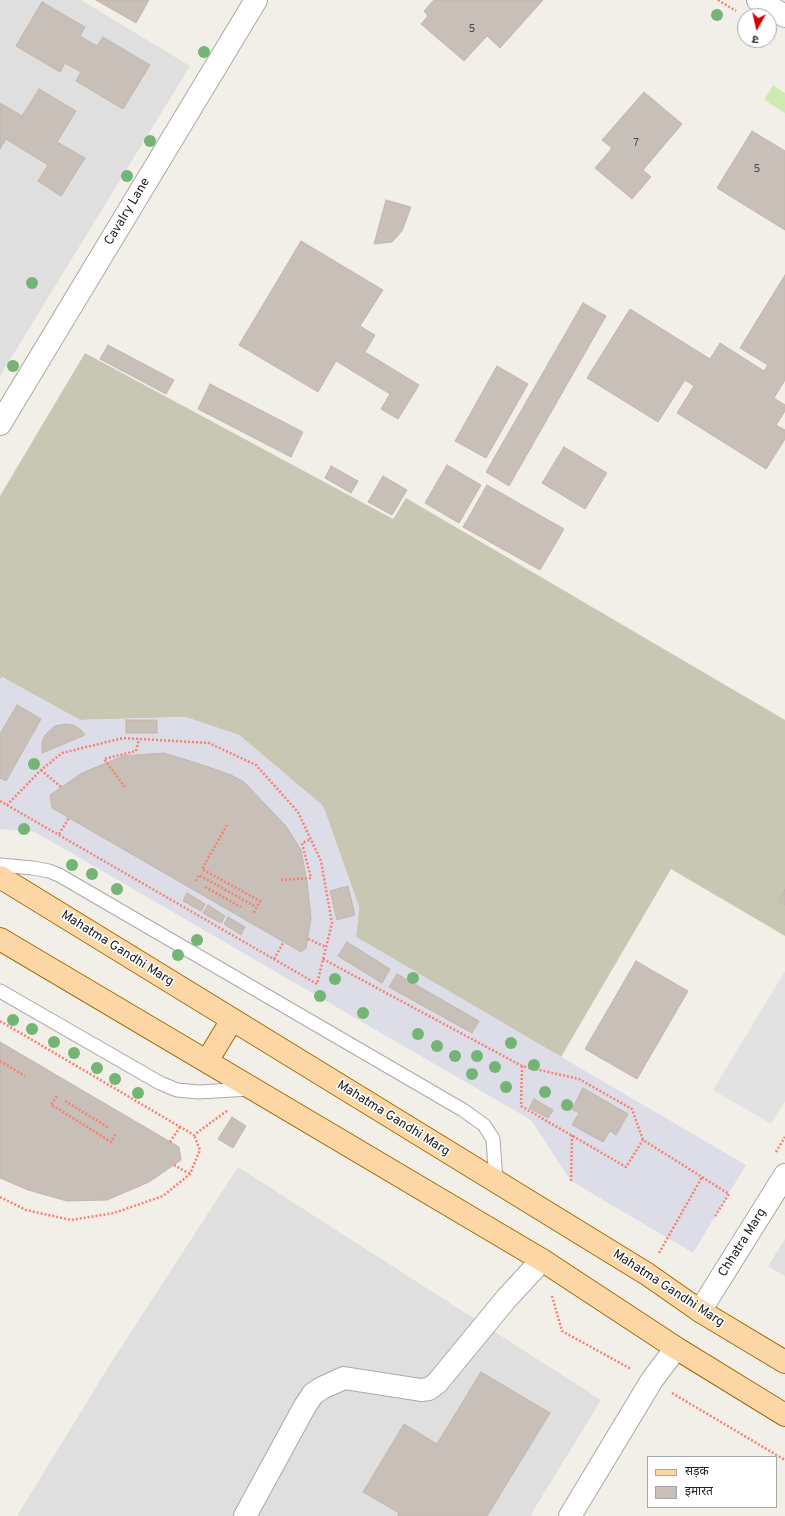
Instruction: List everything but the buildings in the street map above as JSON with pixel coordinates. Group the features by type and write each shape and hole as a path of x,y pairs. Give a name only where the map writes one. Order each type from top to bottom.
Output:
{"main road":[{"name":"Mahatma Gandhi Marg","path":"0,877 647,1274 700,1311 785,1362"},
{"path":"0,939 542,1260 676,1348 785,1415"},
{"path":"207,1061 232,1020"}],"street":[{"name":"Cavalry Lane","path":"0,424 256,0"},
{"path":"758,0 785,16"},
{"name":"Chhatra Marg","path":"700,1311 785,1175"},
{"path":"245,1516 313,1394 322,1388 344,1378 421,1390 430,1389 437,1383 506,1299 542,1260"},
{"path":"573,1515 652,1380 676,1348"}],"lane":[{"path":"0,865 33,868 49,871 59,875 463,1110 484,1125 493,1138 496,1182"},
{"path":"0,991 153,1079 177,1090 199,1092 254,1089"}],"path":[{"path":"718,0 737,11"},
{"path":"0,801 317,984 332,923 321,861 298,812 256,765 209,743 123,738 62,753 41,770 7,805"},
{"path":"125,787 104,759 136,751 139,740"},
{"path":"41,770 61,787"},
{"path":"59,834 69,818"},
{"path":"227,825 202,869 260,901 253,914"},
{"path":"281,880 311,878 302,843 311,839"},
{"path":"196,881 199,875 256,907"},
{"path":"205,887 241,907"},
{"path":"308,939 326,947"},
{"path":"274,959 283,943"},
{"path":"323,959 522,1066 579,1079 632,1109 643,1140 729,1194 714,1218"},
{"path":"0,1021 194,1135 200,1150 190,1174 163,1196 114,1213 71,1220 26,1210 0,1198"},
{"path":"0,1061 25,1076"},
{"path":"522,1066 521,1106 626,1167 643,1140"},
{"path":"57,1096 51,1105 111,1142 116,1133"},
{"path":"65,1101 109,1128"},
{"path":"194,1135 234,1106"},
{"path":"170,1142 180,1127"},
{"path":"571,1181 572,1136"},
{"path":"174,1165 190,1174"},
{"path":"667,1238 702,1177"},
{"path":"548,1291 554,1295"}],"shaded area":[{"path":"0,0 81,0 190,66 0,376"},
{"path":"85,353 393,519 406,498 785,720 785,936 671,869 561,1057 356,937 359,907 323,806 239,735 185,717 80,720 2,677 0,680 0,496"},
{"path":"2,677 80,720 186,717 239,735 323,806 359,907 356,937 746,1165 693,1253 571,1181 531,1120 35,832 0,829 0,680"},
{"path":"785,971 785,1101 771,1124 713,1090"},
{"path":"238,1167 601,1400 530,1516 17,1516 109,1366"},
{"path":"785,1239 785,1276 768,1266"}],"green space":[{"path":"773,85 785,93 785,113 764,100"}]}
